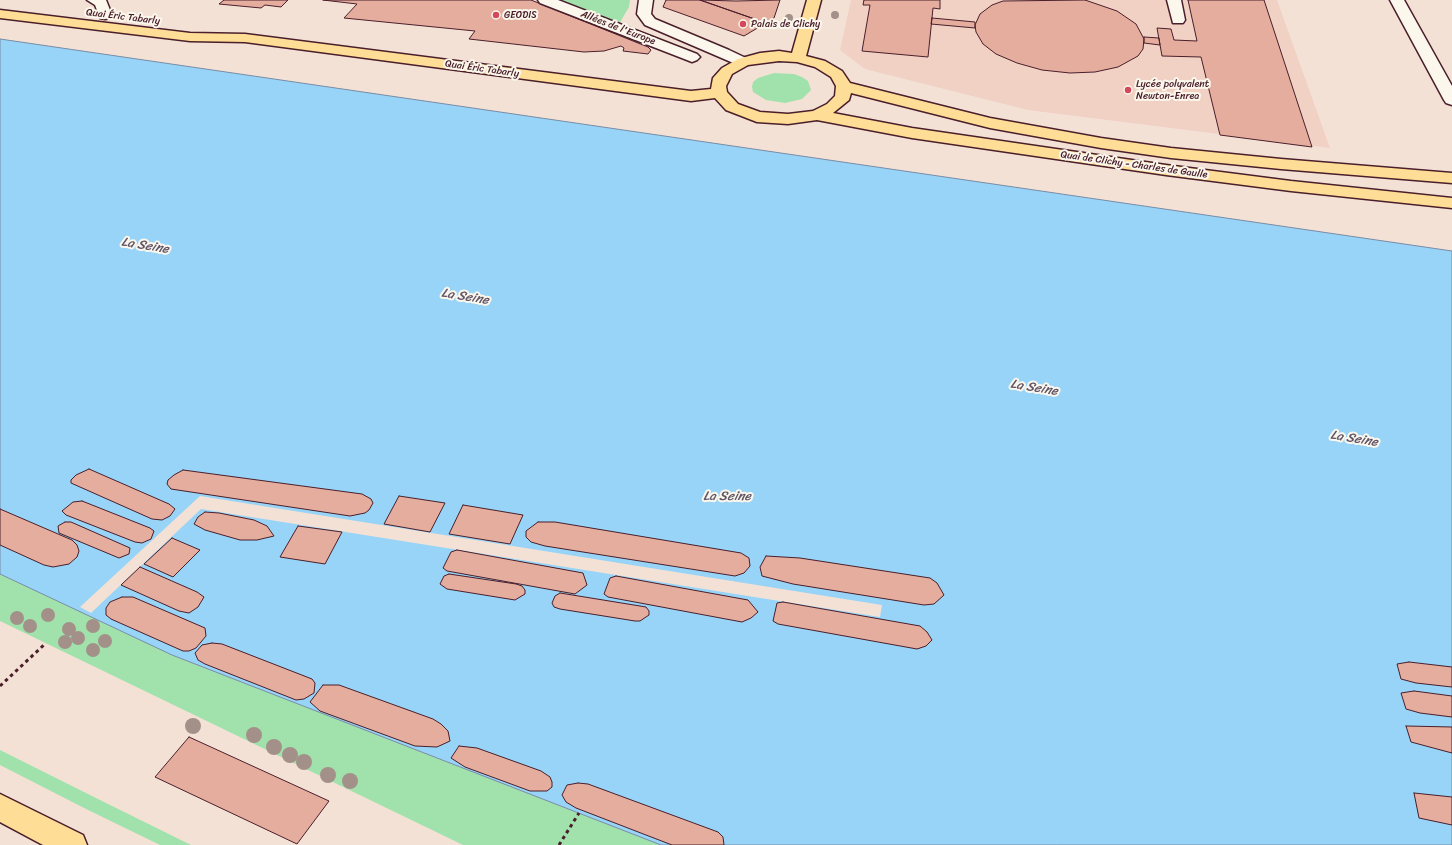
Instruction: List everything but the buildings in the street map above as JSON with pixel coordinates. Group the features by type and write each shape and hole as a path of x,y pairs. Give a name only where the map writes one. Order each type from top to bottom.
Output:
{"main road":[{"path":"798,58 814,0"},
{"name":"Quai Éric Tabarly","path":"0,2 202,26 245,38"},
{"name":"Quai Éric Tabarly","path":"0,14 190,37 245,38 691,96 719,93"},
{"path":"779,56 798,58 820,64 837,74 844,86 843,97 833,107 817,115 788,119 757,117 732,107 719,93 718,86 720,78 727,71 742,62 779,56"},
{"name":"Quai de Clichy - Charles de Gaulle","path":"844,86 990,123 1109,144 1170,153 1452,178"},
{"name":"Quai de Clichy - Charles de Gaulle","path":"817,115 912,133 1166,170 1291,186 1452,203"},
{"path":"0,807 72,845"}],"street":[{"path":"94,0 101,3 105,15"},
{"name":"Allées de l'Europe","path":"545,0 692,57"},
{"name":"Allées de l'Europe","path":"646,0 644,14 650,22 742,62"},
{"path":"1174,0 1178,20"},
{"path":"1397,0 1452,100"}],"path":[{"path":"0,686 46,643"},
{"path":"559,845 578,813"}],"shaded area":[{"name":"Lycée polyvalent Newton-Enrea","path":"851,0 1277,0 1330,148 1028,110 865,69 840,50"}],"green space":[{"path":"556,0 630,0 629,7 619,24"},
{"path":"774,73 794,74 802,77 808,81 811,90 802,99 785,103 766,100 753,92 753,82 758,78"},
{"path":"0,574 172,655 661,845 463,845 0,621"},
{"path":"0,750 191,845 160,845 86,809 0,765"}],"water":[{"name":"La Seine","path":"0,39 1452,251 1452,845 661,845 172,655 0,574"}],"pier":[{"path":"200,496 882,605 880,617 201,509 91,613 80,607"}],"place":[{"name":"GEODIS","path":"496,15"},
{"name":"Palais de Clichy","path":"743,24"},
{"name":"Lycée polyvalent Newton-Enrea","path":"1128,90"}]}
